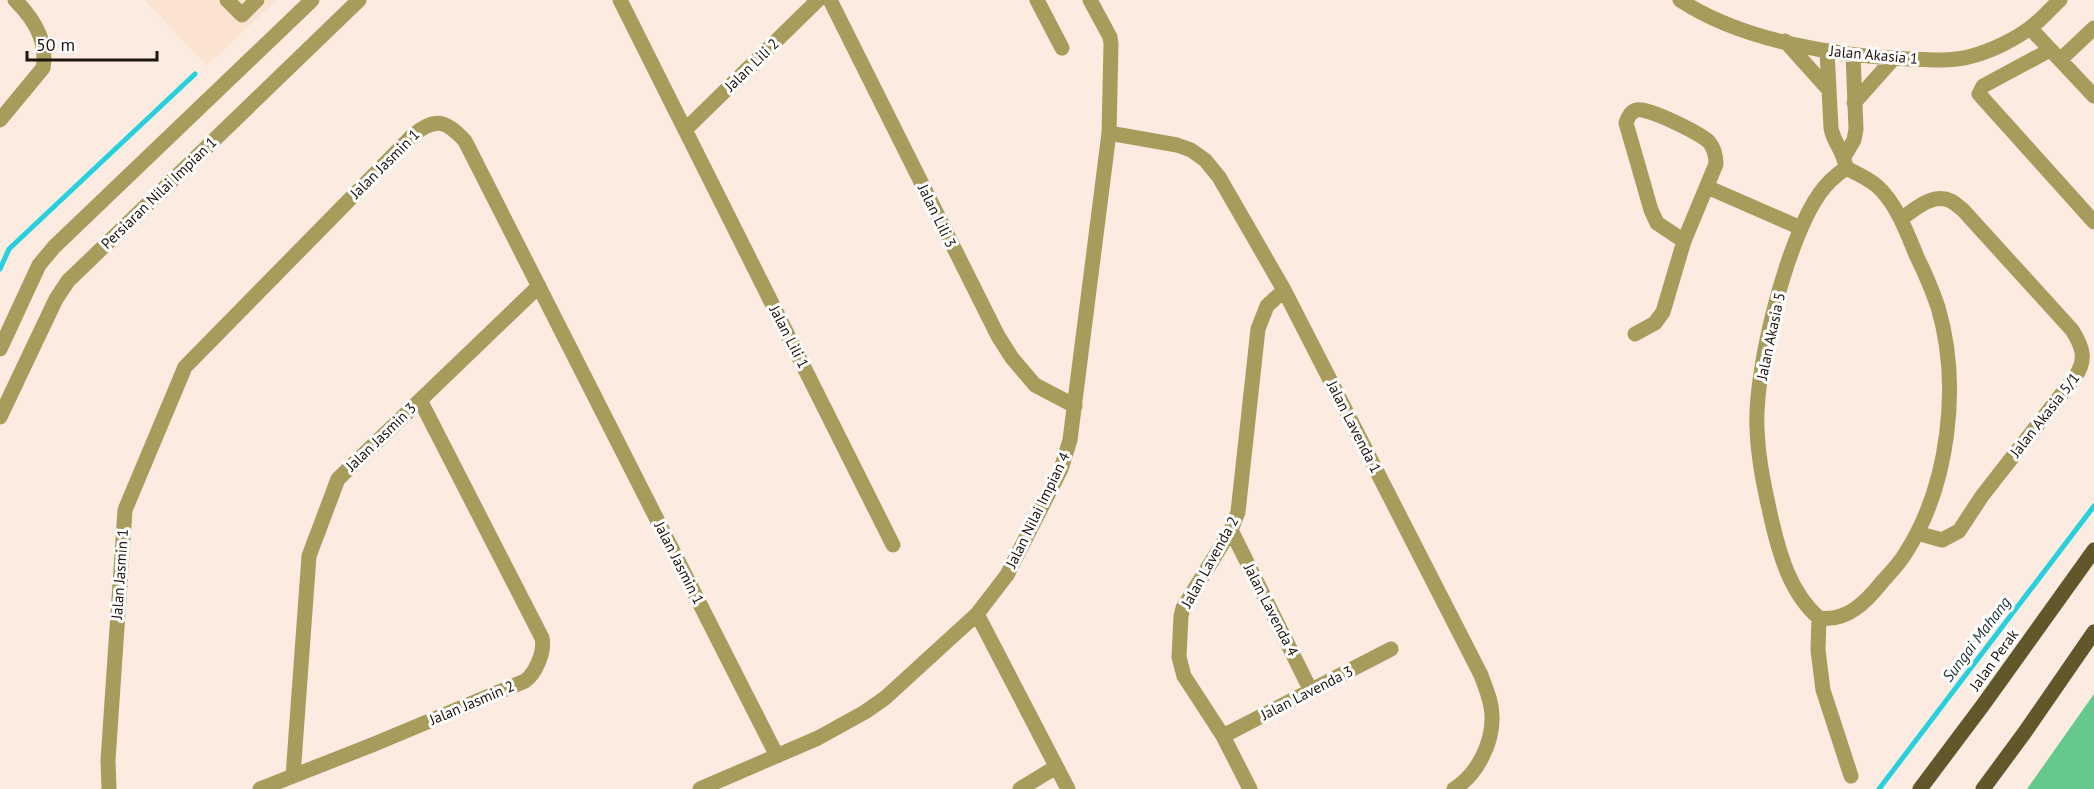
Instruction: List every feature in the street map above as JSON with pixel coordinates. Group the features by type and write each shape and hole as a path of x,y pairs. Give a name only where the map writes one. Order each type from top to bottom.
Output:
{"main road":[{"name":"Jalan Perak","path":"1920,789 2094,550"},
{"path":"1983,789 2094,632"}],"street":[{"path":"0,120 43,68 45,57 40,33 28,12 15,0"},
{"path":"227,0 242,15 257,0"},
{"path":"0,349 39,265 54,247 312,0"},
{"name":"Persiaran Nilai Impian 1","path":"0,417 56,298 68,281 359,0"},
{"name":"Jalan Lili 1","path":"620,0 893,545"},
{"name":"Jalan Lili 2","path":"685,130 818,0"},
{"name":"Jalan Lili 3","path":"830,0 998,336 1012,358 1035,385 1075,406"},
{"path":"1037,0 1062,48"},
{"name":"Jalan Nilai Impian 4","path":"700,789 841,726 885,698 977,614 1007,575 1062,469 1068,453 1075,406 1109,133 1110,37 1090,0"},
{"name":"Jalan Akasia 1","path":"1680,0 1698,12 1740,29 1827,51 1893,58 1949,60 1963,59 1997,46 2030,28 2060,0"},
{"path":"2030,28 2094,96"},
{"path":"2094,28 2055,55 1983,86 1979,94 2094,222"},
{"path":"1785,41 1829,90"},
{"path":"1827,51 1832,133 1845,161 1878,186 1901,219 1930,284 1938,309 1948,364 1949,400 1946,438 1939,477 1917,533 1904,555 1872,595 1856,609 1840,617 1819,618 1818,650 1823,690 1851,776"},
{"path":"1845,161 1855,135 1853,55"},
{"path":"1854,103 1893,58"},
{"path":"1635,334 1655,323 1663,312 1684,242 1716,164 1714,150 1705,139 1650,110 1636,110 1631,113 1626,123 1627,131 1651,210 1657,223 1684,242"},
{"name":"Jalan Jasmin 1","path":"109,789 108,760 125,510 185,368 413,135 423,127 434,123 445,123 465,141 777,756"},
{"name":"Jalan Lavenda 1","path":"1109,133 1177,145 1191,150 1205,160 1229,193 1284,290 1476,665 1490,702 1492,716 1488,741 1476,768 1460,786 1454,789"},
{"name":"Jalan Akasia 5","path":"1819,618 1799,597 1776,539 1762,477 1757,426 1762,365 1781,286 1801,228 1819,194 1845,161"},
{"path":"1707,187 1801,228"},
{"name":"Jalan Akasia 5/1","path":"1901,219 1934,199 1942,198 1951,201 1963,210 2072,330 2083,352 2080,369 2075,377 1982,496 1959,531 1942,540 1917,533"},
{"name":"Jalan Jasmin 3","path":"293,776 309,556 338,479 539,286"},
{"name":"Jalan Lavenda 2","path":"1250,789 1223,736 1184,676 1179,657 1181,616 1183,608 1231,530 1238,512 1258,329 1267,306 1284,290"},
{"name":"Jalan Jasmin 2","path":"260,789 525,681 532,674 542,650 542,638 420,400"},
{"name":"Jalan Lavenda 4","path":"1231,530 1311,690"},
{"path":"977,614 1068,789"},
{"name":"Jalan Lavenda 3","path":"1223,736 1391,650"},
{"path":"1020,789 1056,767"}],"shaded area":[{"path":"144,0 277,0 207,65"}],"green space":[{"path":"2094,694 2094,789 2027,789"}],"waterway":[{"path":"0,269 9,249 195,74"},
{"name":"Sungai Mahang","path":"1879,789 2094,506"}]}
